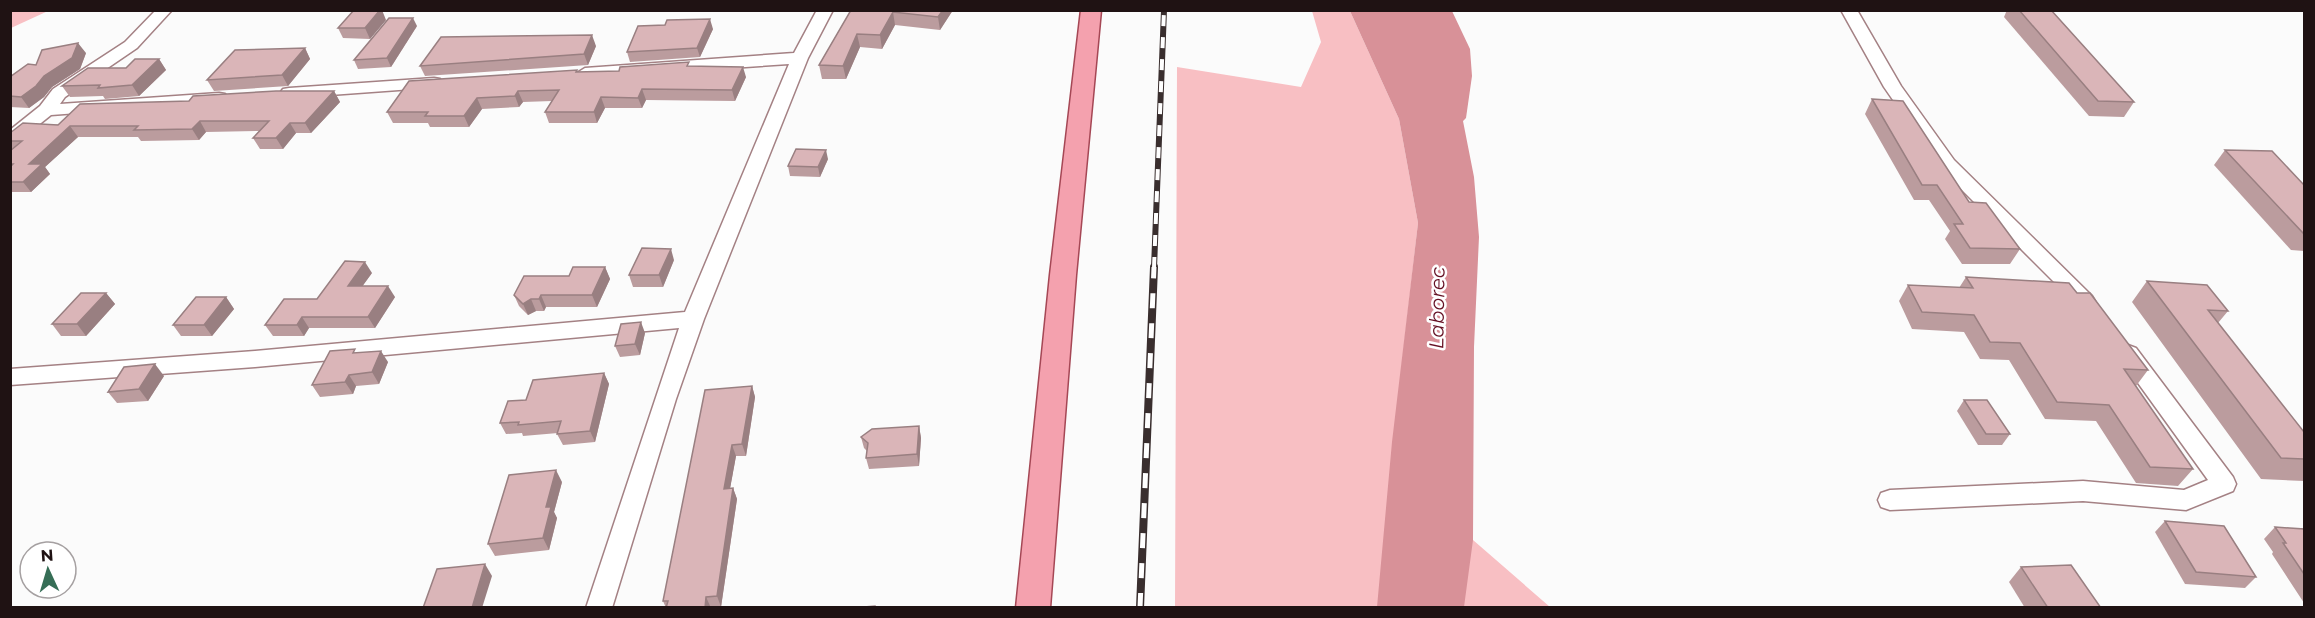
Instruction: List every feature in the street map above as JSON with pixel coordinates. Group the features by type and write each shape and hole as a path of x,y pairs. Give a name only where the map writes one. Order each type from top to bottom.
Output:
{"main road":[{"path":"1033,608 1090,10"}],"street":[{"path":"10,139 46,110 59,93 131,45 165,10"},
{"path":"599,608 665,399 693,319 800,58 825,10"},
{"path":"1848,10 1893,87 1947,164 2071,289 2096,310 2103,320"},
{"path":"568,74 800,58"},
{"path":"272,94 450,82"},
{"path":"46,110 236,97"},
{"path":"10,377 279,357 693,319"},
{"path":"1890,500 2083,491 2186,500 2224,484 2118,339"}],"shaded area":[{"path":"11,10 48,10 48,11 11,28"},
{"path":"1312,11 1350,11 1399,119 1418,223 1393,442 1473,540 1550,607 1175,608 1177,67 1301,87 1321,42"}],"water":[{"name":"Laborec","path":"1350,11 1452,11 1470,49 1472,76 1466,118 1463,121 1474,177 1479,237 1474,347 1473,540 1464,607 1377,607 1392,442 1418,223 1399,119"}],"building":[{"path":"354,10 380,10 365,28 338,28"},
{"path":"851,10 943,10 938,17 893,12 880,35 857,34 843,66 819,65"},
{"path":"2019,10 2051,10 2134,102 2098,101"},
{"path":"389,18 413,18 387,58 354,60"},
{"path":"710,19 697,48 627,52 638,26 665,25 667,20"},
{"path":"592,35 584,54 420,66 441,37"},
{"path":"78,43 72,58 44,76 36,86 21,97 10,96 10,77 28,64 36,65 42,50"},
{"path":"305,48 282,75 207,80 235,50"},
{"path":"135,59 159,59 132,85 98,88 100,85 62,86 88,68 126,68"},
{"path":"689,62 687,66 743,67 732,90 642,89 638,98 601,97 594,112 545,112 559,90 518,91 515,96 477,98 464,116 425,116 428,112 387,112 409,81 577,70 576,72 619,71 620,67"},
{"path":"276,91 334,91 305,123 290,123 276,138 253,138 269,121 200,121 192,129 134,130 138,126 70,126 29,164 42,164 23,182 10,182 10,167 13,164 10,164 10,151 22,141 10,141 10,133 23,123 58,125 80,104 189,101 193,96"},
{"path":"1872,99 1903,101 1969,202 1986,203 2020,249 1970,248 1954,224 1963,224 1937,185 1922,185"},
{"path":"796,149 826,150 818,167 788,166"},
{"path":"2225,150 2272,151 2304,185 2304,234"},
{"path":"642,248 671,249 659,275 629,275"},
{"path":"345,261 365,262 348,286 388,286 368,317 302,317 297,325 265,325 284,299 317,299"},
{"path":"573,267 605,267 592,295 541,295 539,299 531,299 523,304 514,295 524,276 569,276"},
{"path":"1966,277 2069,283 2077,293 2090,293 2148,370 2124,369 2193,469 2150,467 2109,405 2057,402 2020,343 1990,342 1974,315 1922,312 1908,285 1973,288"},
{"path":"2147,281 2207,285 2228,311 2208,310 2304,432 2304,459 2281,458"},
{"path":"81,293 106,293 77,324 52,324"},
{"path":"196,297 226,297 204,325 173,325"},
{"path":"641,322 635,344 615,346 621,324"},
{"path":"355,349 353,353 381,351 372,372 349,375 345,382 312,385 330,351"},
{"path":"155,364 139,389 108,392 124,367"},
{"path":"604,373 590,431 557,434 561,421 518,425 519,422 500,423 508,401 526,400 533,380"},
{"path":"752,386 742,444 732,445 724,489 733,488 717,596 706,597 705,608 666,608 668,601 663,601 705,390"},
{"path":"1964,400 1987,400 2010,434 1986,434"},
{"path":"919,426 917,454 866,458 868,443 861,437 872,429"},
{"path":"556,470 546,507 551,507 543,538 488,544 509,475"},
{"path":"2165,521 2224,526 2256,577 2196,572"},
{"path":"2275,527 2304,529 2304,574 2283,543 2286,543"},
{"path":"485,564 472,608 423,608 437,569"},
{"path":"2071,565 2101,608 2048,608 2021,567"},
{"path":"875,606 875,608 852,608"}],"railway":[{"path":"1154,268 1164,10"},
{"path":"1140,608 1154,267"}]}
